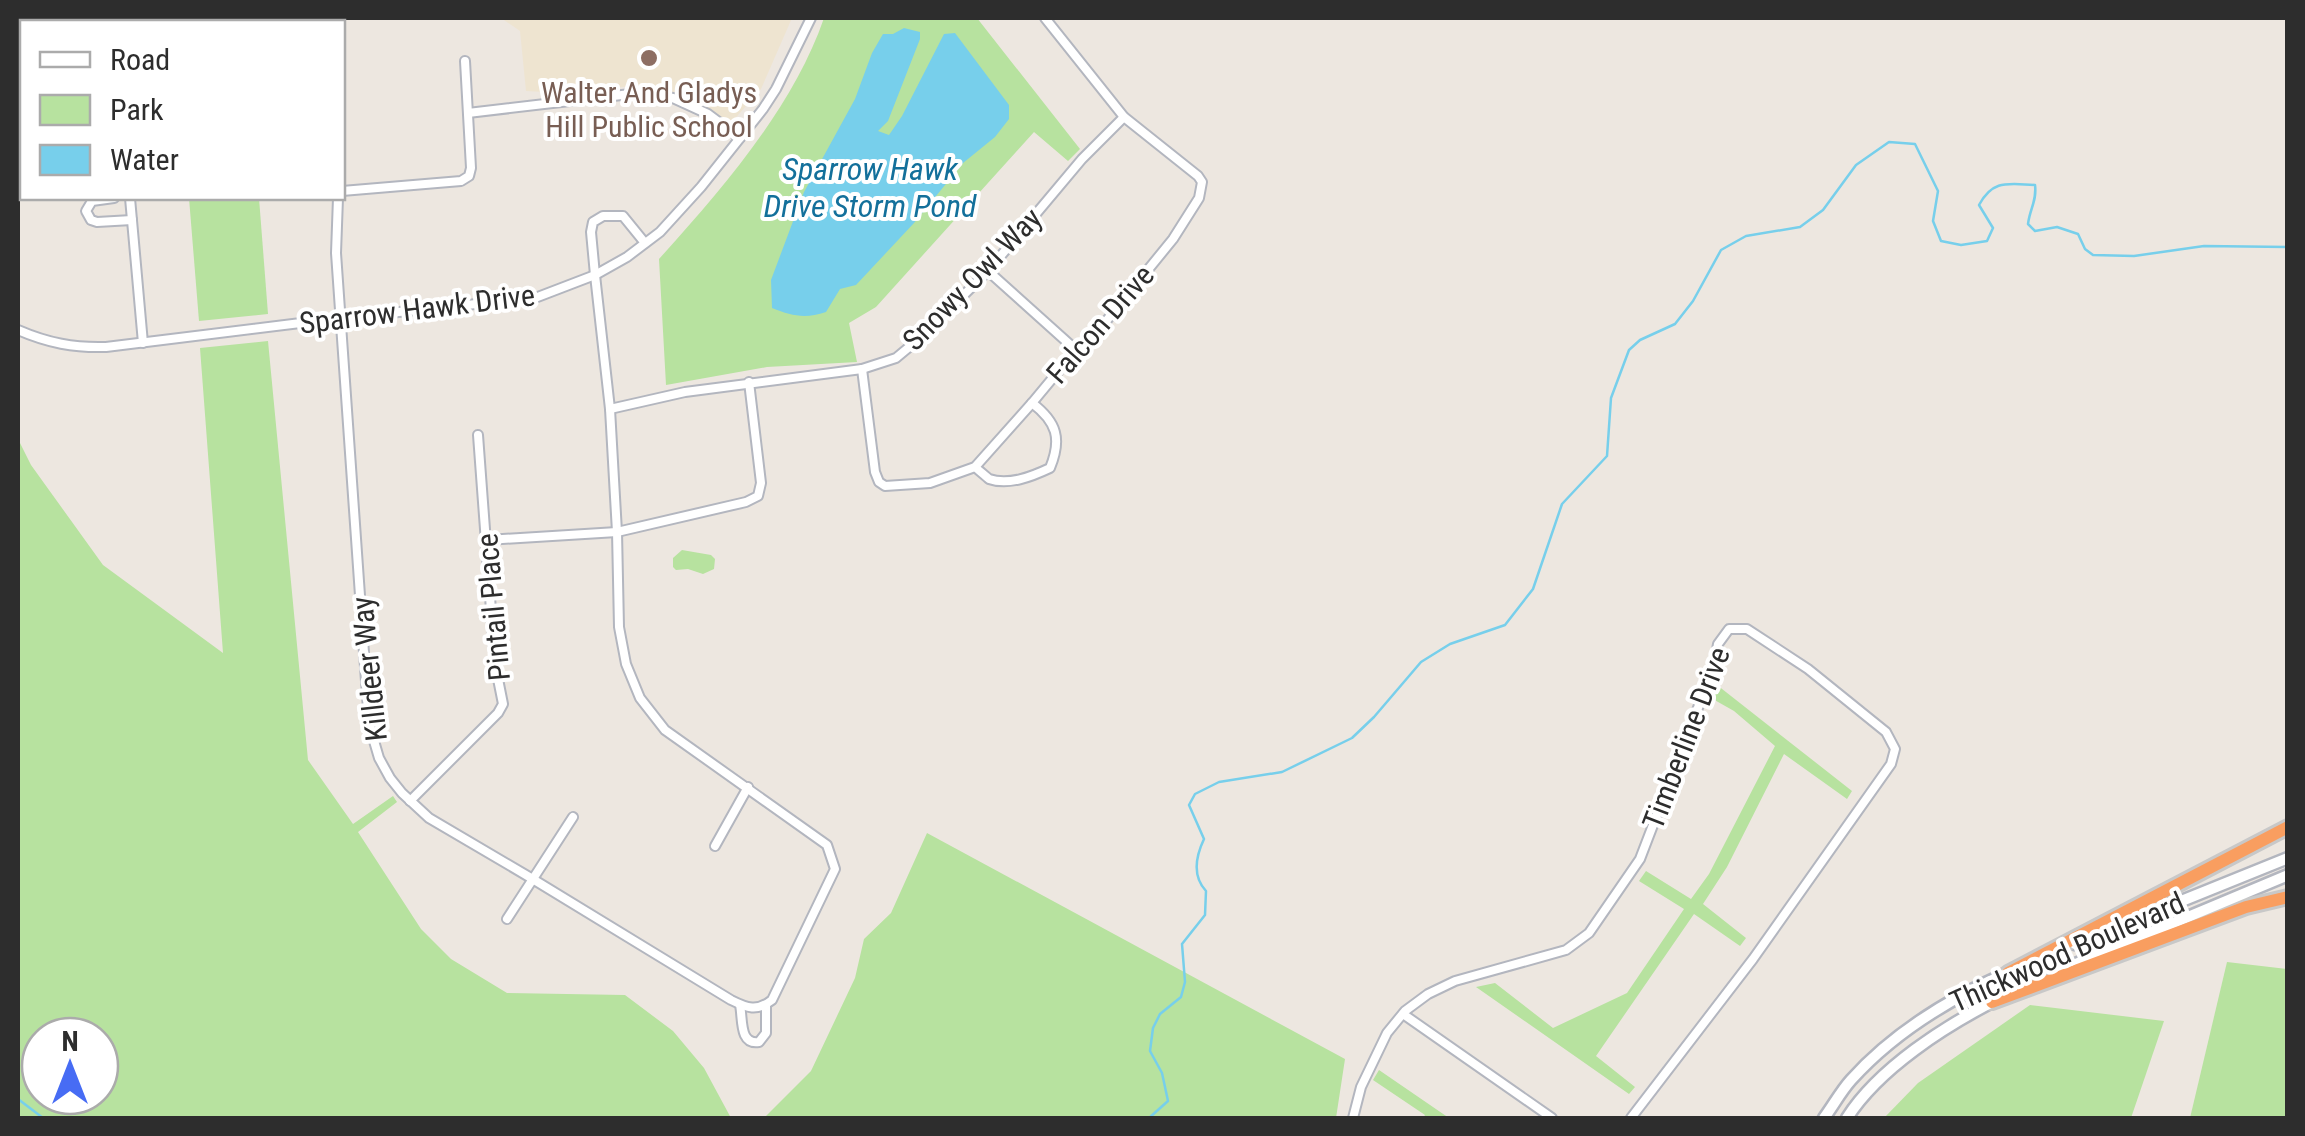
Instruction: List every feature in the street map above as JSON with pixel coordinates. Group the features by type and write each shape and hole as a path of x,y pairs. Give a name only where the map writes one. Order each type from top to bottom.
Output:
{"highway":[{"path":"2008,973 2288,828"},
{"path":"1992,1002 2246,907 2288,897"}],"main road":[{"name":"Thickwood Boulevard","path":"1824,1118 1850,1081 1887,1046 1960,995 2288,858"},
{"name":"Thickwood Boulevard","path":"1847,1118 1873,1087 1918,1048 1992,1002 2288,875"}],"street":[{"name":"Sparrow Hawk Drive","path":"18,330 69,347 106,348 536,298 595,276 660,232 701,187 776,89 811,18"},
{"name":"Falcon Drive","path":"974,468 1076,350 1107,320 1173,239 1202,188 1198,176 1124,117 1045,18"},
{"path":"345,191 461,181 470,176 465,61"},
{"path":"468,113 639,93 673,98 708,114 740,138"},
{"name":"Snowy Owl Way","path":"610,409 684,392 862,369 896,358 988,271 1082,159 1124,117"},
{"path":"98,200 88,205 90,220 132,220"},
{"path":"130,200 143,343"},
{"name":"Killdeer Way","path":"338,200 336,254 369,724 379,758 390,778 429,818 740,1004 749,1008 766,1005"},
{"path":"646,242 623,216 598,218 591,225 610,409 619,627 626,664 640,698 664,730 827,844 835,869 772,1000 766,1005 766,1034 759,1042 747,1040 740,1004"},
{"path":"988,271 1076,350"},
{"path":"862,369 875,472 885,486 930,483 974,468 988,478 1010,481 1050,468 1057,452 1057,438 1044,412 1032,403"},
{"path":"487,540 617,532 758,496 761,484 749,382"},
{"name":"Pintail Place","path":"410,802 503,704 494,664 478,434"},
{"name":"Timberline Drive","path":"1353,1118 1360,1087 1388,1033 1403,1014 1428,994 1454,982 1566,950 1589,933 1640,859 1714,666 1718,644 1728,630 1748,630 1808,668 1886,732 1895,749 1891,764 1753,960 1631,1118"},
{"path":"715,846 748,787"},
{"path":"507,918 572,817"},
{"path":"1403,1014 1552,1118"}],"shaded area":[{"name":"Walter And Gladys Hill Public School","path":"501,18 792,18 761,89 732,122 638,86 526,91 520,31"}],"green space":[{"path":"824,18 977,18 1080,149 1068,161 1034,132 876,307 849,323 857,362 767,367 666,385 659,259 754,146 794,84"},
{"path":"189,200 259,200 268,314 199,321"},
{"path":"268,341 308,760 353,824 393,796 397,802 358,832 421,929 451,959 507,993 625,995 673,1031 704,1068 731,1118 18,1118 18,439 31,465 103,565 223,653 200,348"},
{"path":"682,550 711,555 715,559 714,569 703,574 676,570 673,558"},
{"path":"1717,685 1852,791 1847,799 1784,754 1727,867 1703,904 1746,938 1740,946 1694,914 1596,1056 1635,1087 1629,1094 1476,987 1495,983 1553,1028 1627,993 1684,909 1639,881 1646,871 1691,899 1709,874 1775,746 1734,711 1711,698"},
{"path":"927,833 1345,1059 1336,1118 764,1118 811,1071 855,978 864,939 891,913"},
{"path":"2227,962 2287,969 2287,1118 2190,1118"},
{"path":"2030,1005 2164,1021 2131,1118 1884,1118 1918,1083"},
{"path":"1379,1070 1449,1118 1423,1118 1425,1115 1373,1080"}],"water":[{"name":"Sparrow Hawk Drive Storm Pond","path":"904,28 920,32 920,39 888,121 878,131 889,135 902,116 944,34 955,33 1009,105 1009,119 995,137 963,163 856,285 840,289 826,312 799,316 772,308 771,280 804,192 855,99 883,34"}],"waterway":[{"path":"1149,1118 1168,1101 1162,1073 1150,1051 1153,1028 1160,1014 1181,997 1185,982 1182,944 1205,915 1206,891 1197,866 1204,839 1189,805 1195,794 1219,782 1282,772 1352,738 1421,662 1450,644 1505,625 1533,589 1562,504 1607,456 1611,398 1629,350 1640,340 1675,324 1693,301 1721,250 1746,236 1800,227 1823,210 1856,165 1889,142 1915,144 1938,191 1933,221 1941,241 1961,245 1987,241 1993,228 1979,205 1996,187 2017,184 2035,185 2028,224 2035,231 2057,227 2078,234 2085,249 2093,255 2134,256 2204,246 2288,247"},
{"path":"18,1099 43,1118"}],"place":[{"name":"Walter And Gladys Hill Public School","path":"649,58"}]}
